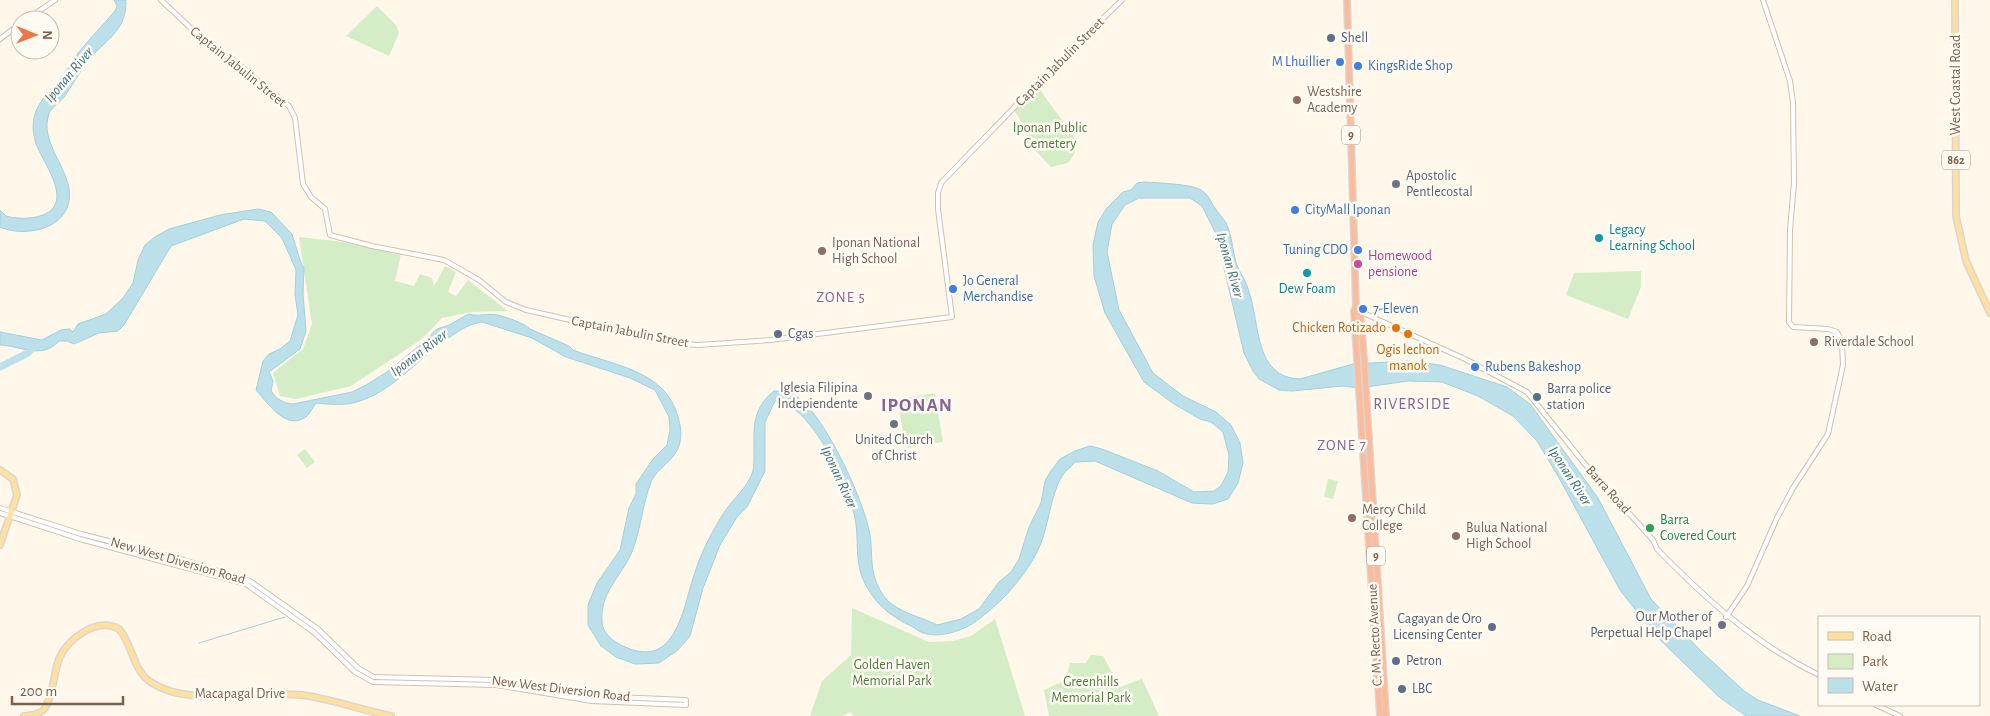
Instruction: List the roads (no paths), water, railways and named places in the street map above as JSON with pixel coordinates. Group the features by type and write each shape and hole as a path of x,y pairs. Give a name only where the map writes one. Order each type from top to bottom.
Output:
{"highway":[{"name":"9","path":"1347,0 1357,309"},
{"name":"C. M. Recto Avenue","path":"1357,309 1357,348 1364,397 1386,716"},
{"name":"C. M. Recto Avenue","path":"1357,309 1364,358 1364,397 1380,716"}],"main road":[{"name":"West Coastal Road","path":"1955,0 1956,216 1966,262 1990,312"},
{"path":"0,470 16,484 17,495 0,545"},
{"name":"Macapagal Drive","path":"24,716 35,715 44,708 53,689 62,652 86,631 101,625 119,629 140,672 152,683 164,688 206,696 302,695 391,716"}],"street":[{"path":"40,10 55,0"},
{"name":"Captain Jabulin Street","path":"160,0 214,50 233,60 288,106 295,118 303,184 311,197 325,209 330,235 372,246 444,260 479,280 506,302 526,310 673,343 698,345 770,340 952,317 938,209 938,193 941,183 1122,0"},
{"path":"1726,617 1747,586 1777,518 1793,488 1828,434 1844,357 1842,342 1837,332 1828,329 1793,327 1789,322 1790,239 1794,183 1794,103 1790,81 1763,0"},
{"name":"Barra Road","path":"1357,309 1465,359 1527,392 1584,463 1653,540 1656,549 1726,617 1818,674"},
{"name":"New West Diversion Road","path":"0,508 80,539 246,584 315,632 355,672 373,682 496,685 592,701 686,702"},
{"name":"New West Diversion Road","path":"0,513 12,514"},
{"path":"1878,706 1900,716"}],"water":[{"name":"Iponan River","path":"114,0 126,0 123,20 119,28 87,62 64,97 50,111 48,117 47,129 49,140 65,174 68,185 70,197 67,208 55,222 37,230 18,231 0,227 0,210 6,216 32,218 51,211 56,203 57,193 54,183 35,140 33,125 35,114 43,99 62,77 79,52 115,11 117,6"},
{"name":"Iponan River","path":"1137,183 1190,186 1201,190 1208,196 1228,228 1236,263 1248,289 1261,347 1274,369 1285,376 1300,379 1353,364 1408,361 1440,365 1507,387 1530,404 1598,498 1651,599 1702,652 1744,691 1758,700 1800,716 1746,716 1719,697 1655,635 1620,590 1537,441 1513,416 1478,396 1442,382 1408,381 1359,388 1343,386 1292,391 1279,390 1259,379 1244,353 1216,234 1202,206 1190,198 1139,198 1125,205 1112,224 1107,252 1119,310 1153,373 1183,396 1216,412 1231,425 1240,443 1243,463 1238,483 1228,499 1213,504 1192,503 1095,461 1075,462 1063,474 1054,494 1041,543 1017,583 991,610 972,624 961,630 940,635 920,632 895,618 882,607 866,586 860,570 855,518 845,487 836,468 826,448 801,415 788,405 775,401 765,422 765,471 747,507 737,517 720,545 703,588 690,636 678,650 659,663 635,664 616,657 601,646 588,625 588,605 597,583 620,550 629,508 636,494 636,484 653,459 667,445 670,430 669,417 655,390 630,378 566,357 532,338 482,322 467,327 444,341 399,378 374,395 361,401 347,404 316,403 307,416 299,420 292,421 285,418 271,408 256,390 263,361 269,354 280,349 290,341 298,315 295,295 296,270 282,238 265,221 244,219 171,246 124,325 118,331 99,333 74,344 67,341 59,341 46,350 39,351 0,345 0,332 42,340 61,330 70,329 73,332 78,324 106,314 123,298 133,283 138,260 145,245 169,229 220,215 258,209 271,212 292,234 304,268 303,294 306,331 300,349 269,372 273,381 271,391 283,402 293,404 352,392 387,372 430,337 437,329 469,314 494,315 515,320 530,329 569,346 573,350 620,365 650,379 672,401 680,424 679,446 651,482 631,554 604,602 602,622 604,630 616,642 641,652 655,650 666,643 675,632 708,540 725,511 744,487 753,471 756,418 762,404 774,391 787,392 799,398 810,408 832,441 852,482 866,520 870,535 874,576 880,590 898,608 937,625 961,619 979,609 999,582 1011,572 1019,559 1029,527 1041,503 1045,481 1060,459 1075,451 1090,446 1102,449 1158,471 1194,492 1214,491 1221,486 1228,472 1229,455 1223,432 1211,422 1200,419 1174,404 1144,382 1105,313 1094,276 1093,245 1098,222 1107,208 1123,192 1131,190"}],"waterway":[{"path":"0,367 28,353 34,346"},
{"path":"199,643 285,617"}],"place":[{"name":"Shell","path":"1331,38"},
{"name":"M Lhuillier","path":"1340,62"},
{"name":"KingsRide Shop","path":"1358,66"},
{"name":"Westshire Academy","path":"1297,100"},
{"name":"Apostolic Pentlecostal","path":"1396,184"},
{"name":"CityMall Iponan","path":"1295,210"},
{"name":"Legacy Learning School","path":"1599,238"},
{"name":"Tuning CDO","path":"1358,250"},
{"name":"Iponan National High School","path":"822,251"},
{"name":"Homewood pensione","path":"1358,264"},
{"name":"Dew Foam","path":"1307,273"},
{"name":"Jo General Merchandise","path":"953,289"},
{"name":"7-Eleven","path":"1363,309"},
{"name":"Chicken Rotizado","path":"1396,328"},
{"name":"Cgas","path":"778,334"},
{"name":"Ogis lechon manok","path":"1408,334"},
{"name":"Riverdale School","path":"1814,342"},
{"name":"Rubens Bakeshop","path":"1475,367"},
{"name":"Iglesia Filipina Indepiendente","path":"868,396"},
{"name":"Barra police station","path":"1537,397"},
{"name":"United Church of Christ","path":"894,424"},
{"name":"Mercy Child College","path":"1352,518"},
{"name":"Barra Covered Court","path":"1650,528"},
{"name":"Bulua National High School","path":"1456,536"},
{"name":"Our Mother of Perpetual Help Chapel","path":"1722,625"},
{"name":"Cagayan de Oro Licensing Center","path":"1492,627"},
{"name":"Petron","path":"1396,661"},
{"name":"LBC","path":"1402,689"}],"district":[{"name":"ZONE 5","path":"841,297"},
{"name":"RIVERSIDE","path":"1412,404"},
{"name":"IPONAN","path":"917,405"},
{"name":"ZONE 7","path":"1342,445"}],"park label":[{"name":"Iponan Public Cemetery","path":"1050,136"},
{"name":"Golden Haven Memorial Park","path":"892,674"},
{"name":"Greenhills Memorial Park","path":"1091,690"}]}
